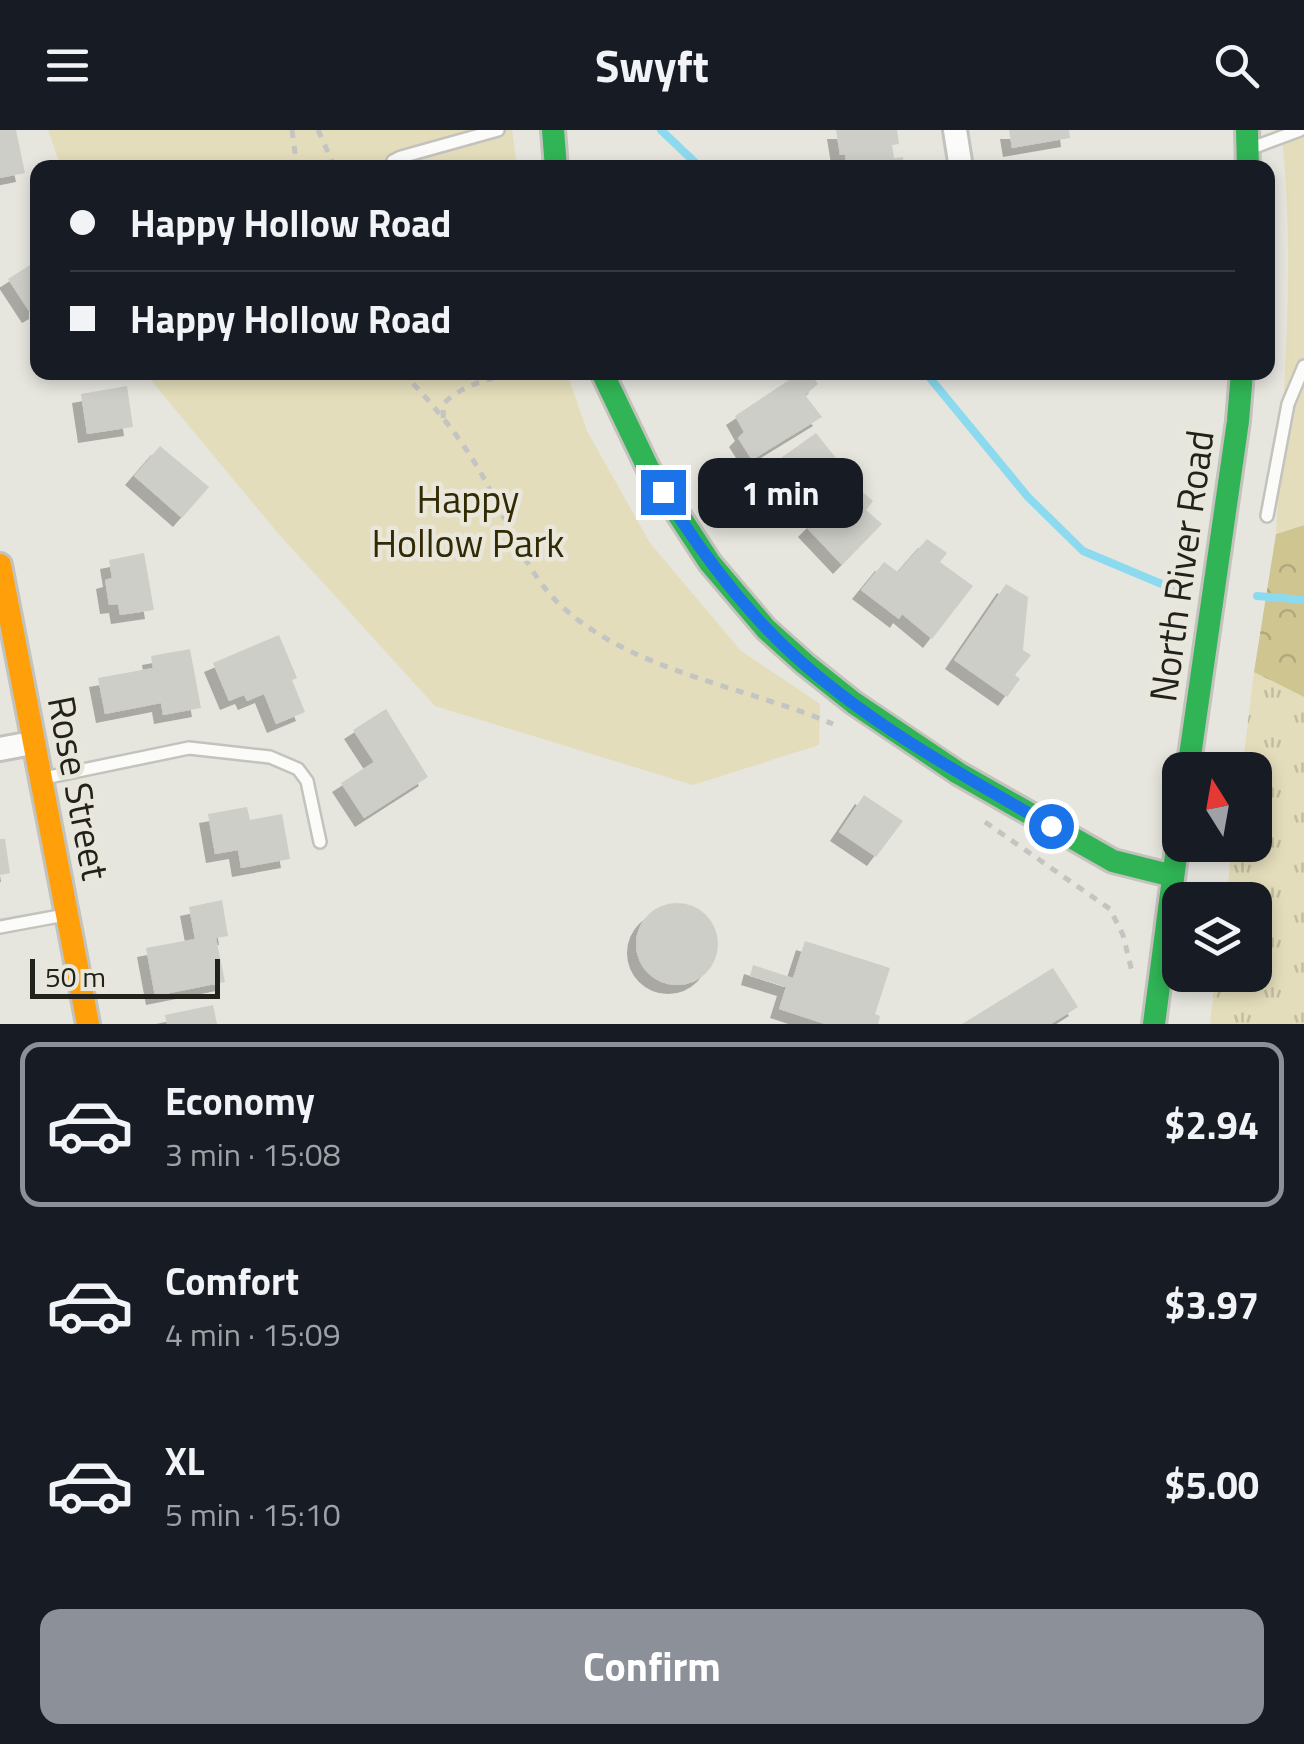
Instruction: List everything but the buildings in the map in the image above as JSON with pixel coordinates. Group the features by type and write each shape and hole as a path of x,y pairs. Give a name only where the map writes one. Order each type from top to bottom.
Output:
{"main road":[{"path":"553,130 555,160"},
{"path":"606,380 648,468 678,516 737,596 779,640 854,702 958,773 1114,861 1173,876"},
{"name":"North River Road","path":"1191,752 1241,380"},
{"name":"Rose Street","path":"0,565 88,1024"},
{"path":"1154,1024 1175,862"}],"street":[{"path":"955,130 960,160"},
{"path":"0,749 32,743"}],"lane":[{"path":"395,160 498,130"},
{"path":"1248,149 1300,130"},
{"path":"1267,516 1288,404 1304,366"},
{"path":"40,779 189,748 270,756 298,768 307,781 320,842"},
{"path":"0,926 66,914"}],"path":[{"path":"292,130 297,160"},
{"path":"318,130 331,160"},
{"path":"409,380 443,418 480,472 516,542 564,609 603,638 645,659 769,698 843,728"},
{"path":"443,418 444,403 454,394 488,380"},
{"path":"1110,909 1123,936 1133,977"}],"green space":[{"path":"48,130 512,130 516,160 59,160"},
{"path":"1281,130 1304,130 1304,525 1276,534 1288,281"},
{"name":"Happy Hollow Park","path":"151,380 569,380 587,431 650,543 741,651 820,704 819,745 693,785 435,706 277,532"},
{"path":"1304,525 1304,697 1254,672 1276,534"},
{"path":"1254,672 1304,697 1304,1024 1210,1024 1214,992 1272,992 1272,882 1228,882 1230,862 1272,862 1272,752 1244,752"}],"waterway":[{"path":"661,130 693,160"},
{"path":"932,380 1028,497 1083,551 1164,585 1180,586"},
{"path":"1257,596 1304,600"}],"traffic: fast":[{"path":"553,130 555,160"},
{"path":"1247,130 1248,160"},
{"path":"606,380 648,468 710,563 766,629 805,664 854,703 958,773 1113,861 1173,876"},
{"path":"1191,752 1241,380"},
{"path":"1154,1024 1175,862"}],"traffic: slow":[{"path":"0,565 88,1024"}],"route":[{"path":"663,492 737,596 766,629 806,664 896,733 1051,826"}]}
